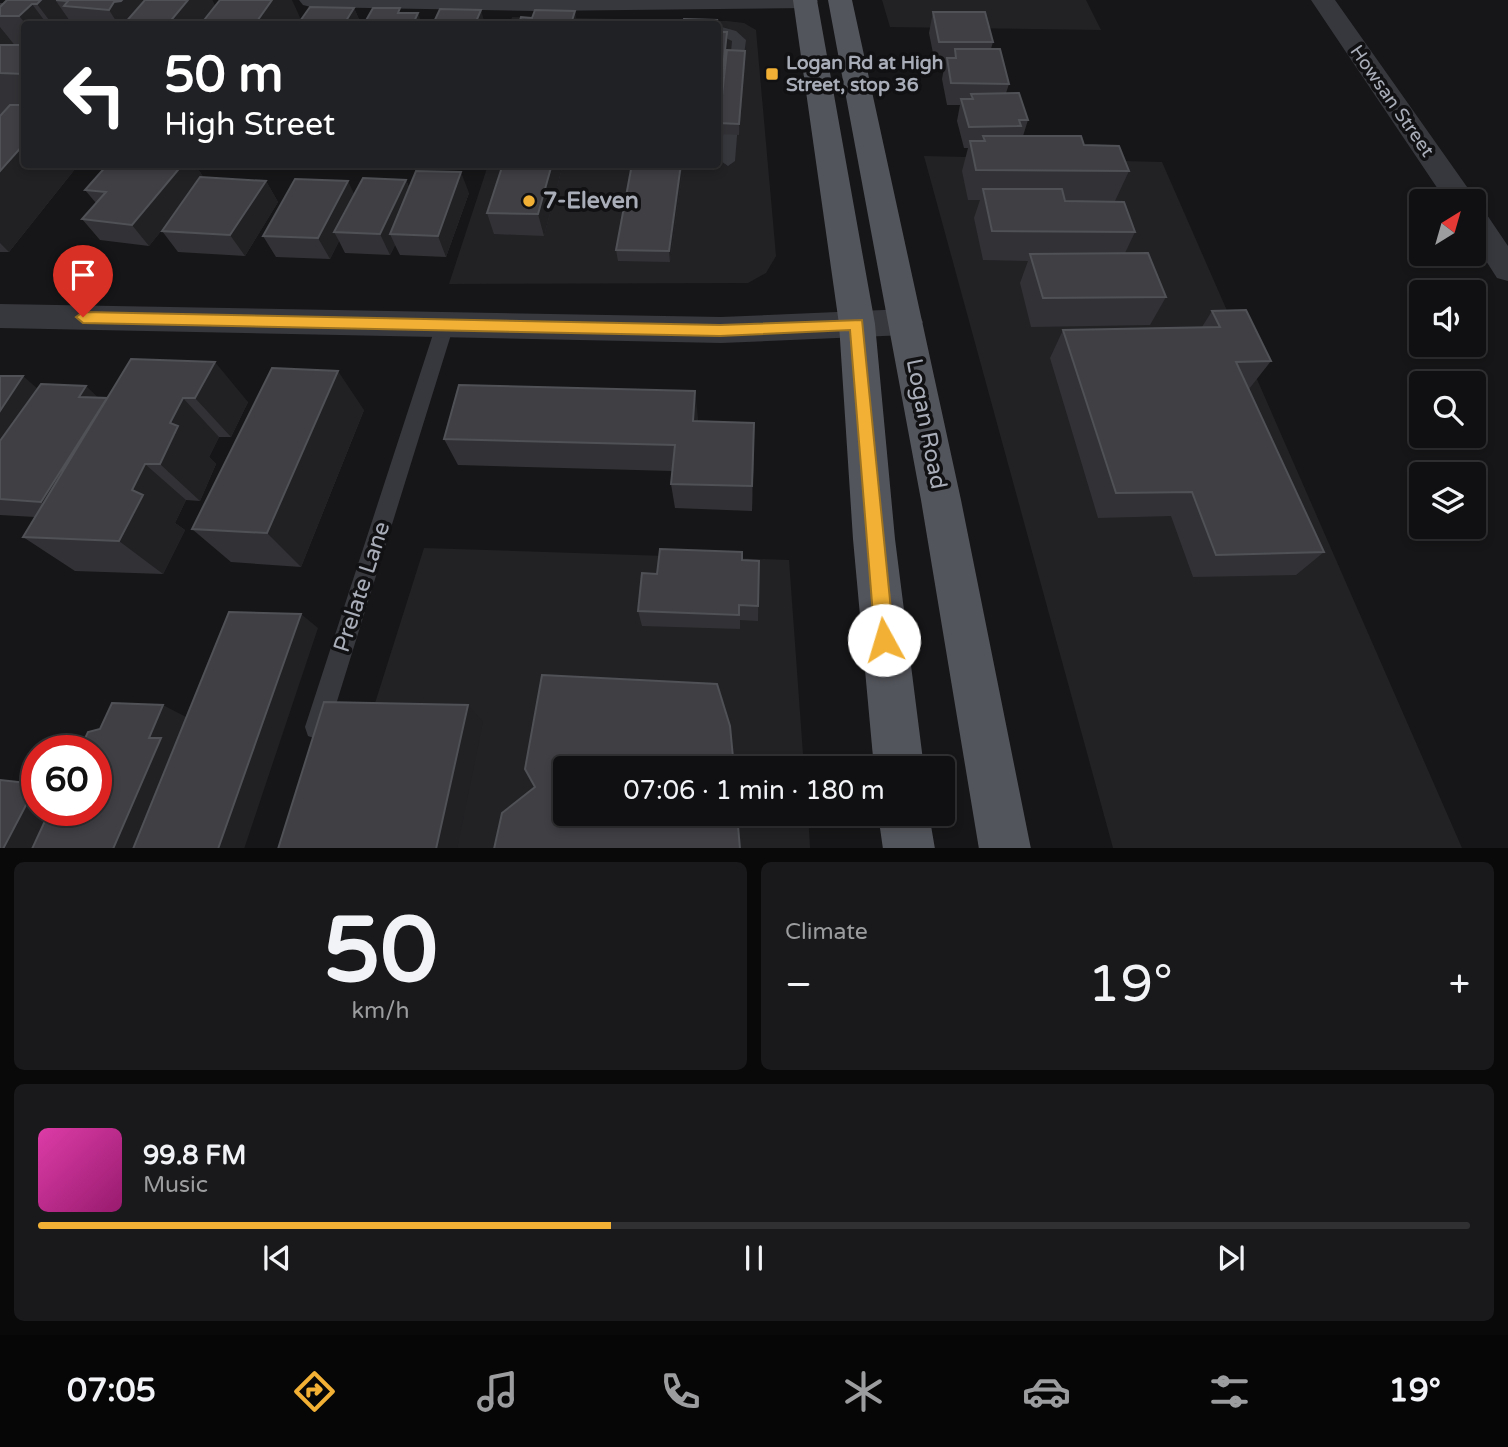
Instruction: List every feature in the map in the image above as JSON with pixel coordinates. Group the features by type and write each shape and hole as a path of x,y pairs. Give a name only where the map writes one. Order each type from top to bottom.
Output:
{"main road":[{"name":"Logan Road","path":"817,0 906,322 1005,848"},
{"path":"817,0 857,324 874,539 898,756"},
{"path":"905,826 908,848"}],"street":[{"path":"311,0 536,4 817,0"},
{"name":"Howsan Street","path":"1323,0 1453,189"},
{"path":"1486,237 1508,270"},
{"path":"0,316 720,330 906,322"}],"lane":[{"path":"721,31 739,40 728,161"},
{"name":"Prelate Lane","path":"312,744 445,325"}],"shaded area":[{"path":"882,0 1086,0 1101,30 890,27"},
{"path":"512,17 727,21 744,23 756,30 776,256 766,273 748,283 449,284 487,168 721,168 721,21 511,21"},
{"path":"924,156 1162,162 1462,848 1113,848"},
{"path":"424,548 789,560 803,756 553,756 553,826 809,826 810,848 329,848"}],"building":[{"path":"7,0 41,0 19,16 0,16 0,7"},
{"path":"56,0 122,0 114,2 109,10 64,6 68,1"},
{"path":"145,0 188,0 170,21 127,21"},
{"path":"220,0 272,0 257,21 203,21"},
{"path":"310,7 354,8 346,21 300,21"},
{"path":"373,8 400,8 398,13 418,13 414,21 366,21"},
{"path":"440,9 481,10 476,21 434,21"},
{"path":"535,10 575,11 572,21 520,21 521,17 532,18"},
{"path":"933,12 985,12 993,42 939,42"},
{"path":"684,19 717,20 717,21"},
{"path":"721,32 727,32 721,86"},
{"path":"0,45 20,45 21,74 0,73"},
{"path":"955,49 1000,49 1009,84 951,83 947,58 956,58"},
{"path":"727,50 745,51 739,124 721,123"},
{"path":"1019,93 1028,120 1019,120 1021,126 969,127 961,99 973,99 971,94"},
{"path":"10,105 21,105 21,147 0,171 0,116"},
{"path":"983,136 1081,136 1084,145 1119,146 1129,171 976,170 970,141 985,141"},
{"path":"104,168 180,168 132,225 82,219 106,192 85,190"},
{"path":"502,168 551,168 538,214 487,213"},
{"path":"631,168 680,168 669,251 616,250"},
{"path":"416,171 461,172 438,236 390,234"},
{"path":"200,177 266,181 230,235 162,231"},
{"path":"363,178 406,180 380,234 334,232"},
{"path":"295,179 348,181 318,238 263,236"},
{"path":"983,189 1062,189 1065,201 1124,202 1135,232 992,231"},
{"path":"1148,253 1166,297 1043,298 1030,254"},
{"path":"1246,310 1271,361 1236,362 1324,552 1216,555 1192,492 1116,493 1063,330 1220,327 1212,311"},
{"path":"131,359 215,362 195,398 183,398 170,423 178,426 160,464 145,464 132,490 143,495 119,541 23,537"},
{"path":"272,368 338,371 267,533 192,529"},
{"path":"0,376 23,376 0,411"},
{"path":"41,384 86,386 79,397 107,398 41,502 0,499 0,441"},
{"path":"459,385 695,391 693,421 754,423 752,486 671,484 675,445 444,439"},
{"path":"660,549 742,552 742,560 759,561 758,606 739,605 739,615 638,611 642,573 657,574"},
{"path":"229,612 301,614 218,848 133,848"},
{"path":"542,675 717,684 730,726 733,756 553,756 553,826 738,826 740,848 494,848 502,813 535,787 525,769"},
{"path":"324,702 468,705 436,848 278,848"},
{"path":"112,703 163,705 149,738 161,738 113,848 32,848 43,826 112,826 112,735 87,735 88,732 100,729"},
{"path":"0,780 21,782 21,815 4,848 0,848"}],"place":[{"name":"Logan Rd at High Street, stop 36","path":"772,74"},
{"name":"7-Eleven","path":"529,201"}],"route":[{"path":"83,317 720,330 857,324 884,640"}]}
